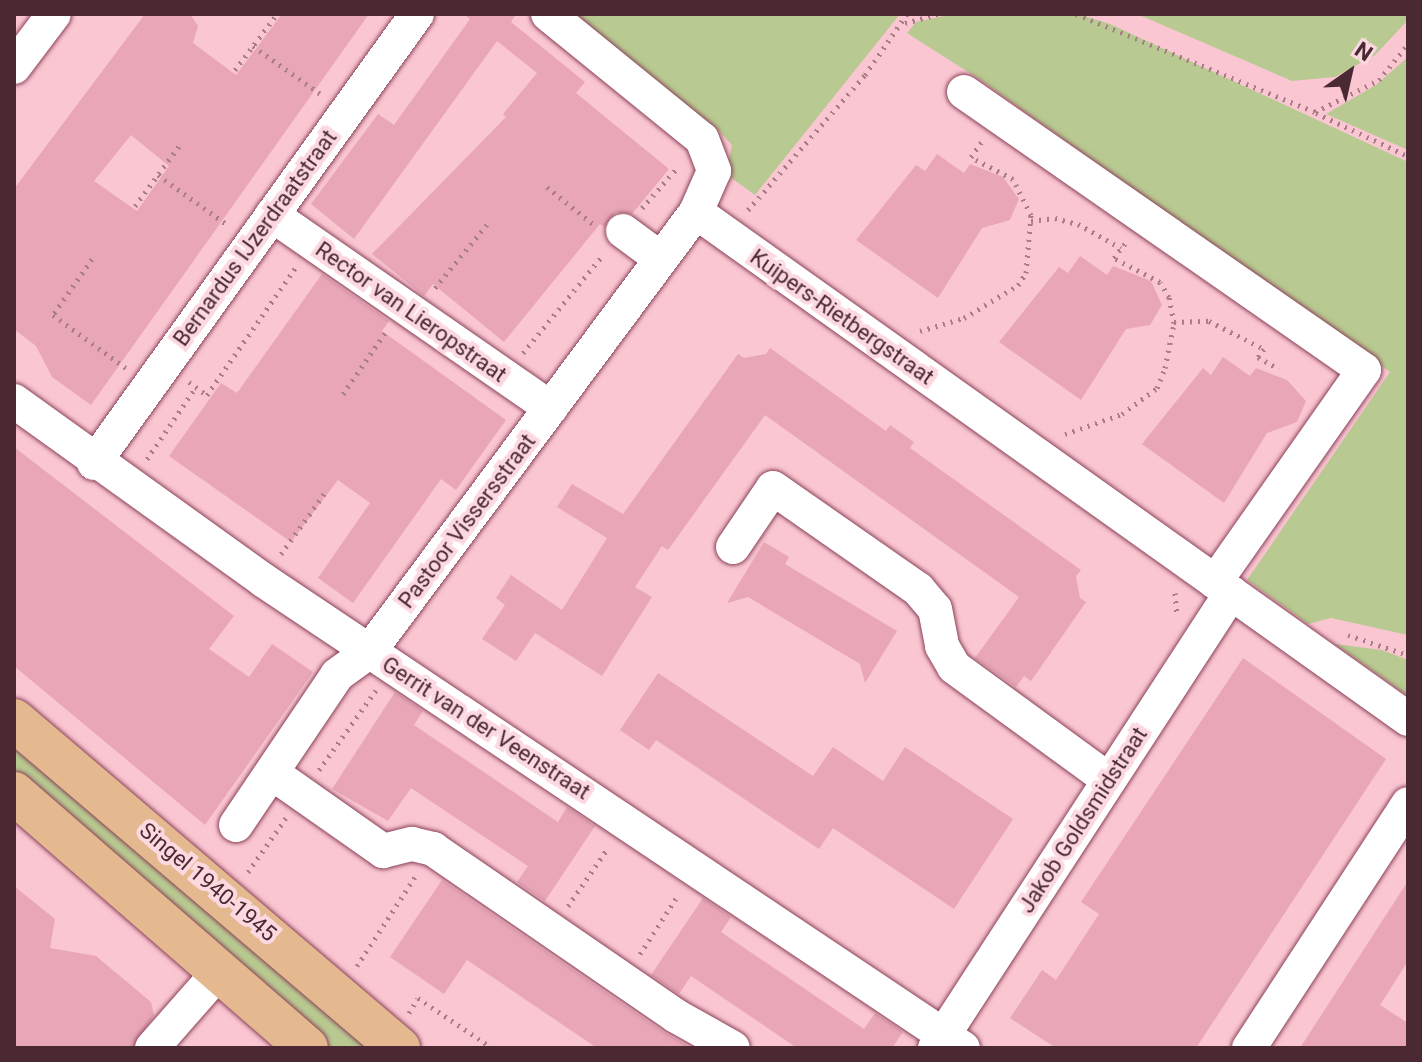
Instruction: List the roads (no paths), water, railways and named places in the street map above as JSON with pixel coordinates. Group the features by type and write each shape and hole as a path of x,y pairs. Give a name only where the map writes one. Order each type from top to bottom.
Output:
{"main road":[{"name":"Singel 1940-1945","path":"14,720 395,1044"},
{"path":"14,793 307,1048"}],"street":[{"path":"14,67 54,14"},
{"name":"Bernardus IJzerdraatstraat","path":"94,463 417,14"},
{"path":"548,14 702,139 714,171 696,212"},
{"path":"964,92 1364,370 1213,581"},
{"name":"Kuipers-Rietbergstraat","path":"696,212 1408,719"},
{"name":"Pastoor Vissersstraat","path":"236,825 337,675 369,652 696,212"},
{"name":"Rector van Lieropstraat","path":"272,215 551,408"},
{"path":"613,231 661,259"},
{"name":"Gerrit van der Veenstraat","path":"14,401 129,488 369,652 697,867 947,1044"},
{"path":"733,547 773,488 918,589 935,609 942,646 954,667 990,698 1109,780"},
{"name":"Jakob Goldsmidstraat","path":"947,1044 1109,780 1199,641 1213,581"},
{"path":"272,773 383,851 412,844 433,849 623,980 733,1048"},
{"path":"1249,1048 1408,804"},
{"path":"152,1048 218,973"}]}
